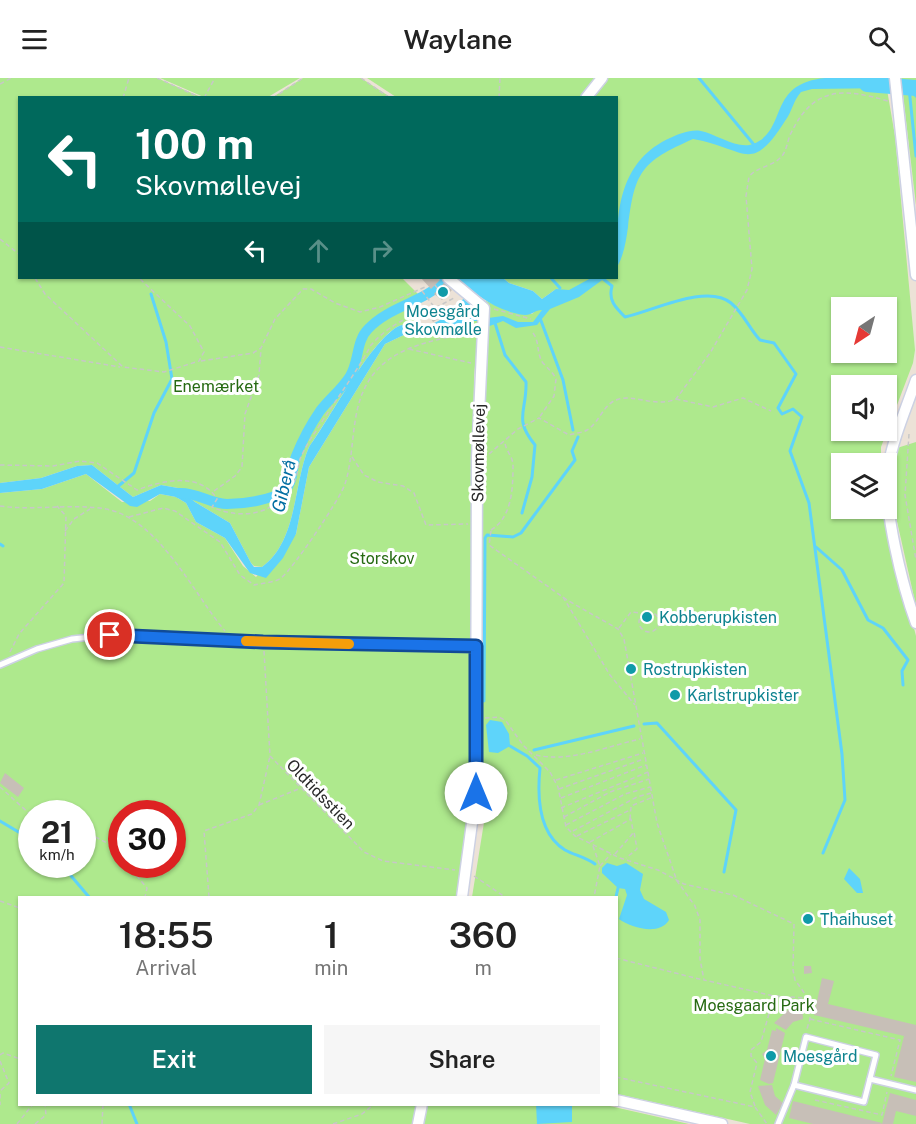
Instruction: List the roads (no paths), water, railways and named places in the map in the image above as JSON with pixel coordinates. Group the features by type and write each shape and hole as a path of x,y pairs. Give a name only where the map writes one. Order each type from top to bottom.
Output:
{"street":[{"path":"588,96 602,78"},
{"path":"895,78 916,275"},
{"name":"Skovmøllevej","path":"449,279 483,305 477,459 476,793 462,896"},
{"path":"916,380 893,444 888,472 894,537 916,623"},
{"path":"618,1100 722,1124"},
{"path":"418,1124 422,1106"}],"lane":[{"path":"1,664 46,646 72,639 110,635 263,642 476,646"},
{"path":"778,1124 794,1085 806,1037 876,1055 864,1102 794,1085"},
{"path":"870,1079 916,1090"}],"water":[{"path":"825,78 881,78 887,79 889,88 812,89 801,92 773,138 754,153 736,152 693,139 651,162 638,181 634,193 624,248 618,265 618,220 623,192 639,161 652,148 674,136 693,131 701,131 741,145 753,144 771,129 786,98 794,89 806,82"},
{"path":"456,279 504,279 509,283 533,291 542,299 556,289 569,290 589,279 604,279 579,297 550,309 537,325 516,328 503,321 487,327 488,318 503,316 518,322 533,322 542,310 525,315 515,313 496,306"},
{"path":"464,298 479,309 479,321 469,321 433,335 408,333 385,344 309,467 296,534 283,558 266,578 250,573 225,538 196,522 186,503 176,497 160,494 137,507 130,506 86,474 42,489 0,493 0,483 41,478 77,466 92,465 133,497 161,485 178,488 195,502 230,523 251,563 254,567 262,567 274,556 288,527 309,447 374,349 397,327 405,324 433,324 448,314"},
{"path":"490,720 502,722 509,734 510,746 498,753 489,752 486,725"},
{"path":"607,863 617,866 626,863 643,874 640,890 644,899 666,912 669,920 665,925 645,929 619,919 627,895 625,889 618,888 602,873 602,868"},
{"path":"849,868 860,879 863,893 857,893 844,879"},
{"path":"536,1106 572,1106 572,1122 537,1124"}],"waterway":[{"path":"699,78 755,146"},
{"name":"Giberå","path":"867,84 916,88"},
{"path":"909,88 916,156"},
{"path":"910,89 916,96"},
{"path":"552,279 560,288"},
{"path":"603,279 612,286 613,303 625,317 694,297 721,298 736,307 760,340 774,343 796,374 778,408 782,414 793,409 802,417 790,451 809,503 842,754 845,800 823,853"},
{"path":"179,493 192,494 227,504 266,499 285,490 288,487 301,444 320,411 350,376 364,334 386,315 426,295 445,281"},
{"path":"116,488 134,473 154,413 172,379 166,342 151,294"},
{"path":"540,318 563,380 573,430"},
{"path":"495,323 505,355 526,382 523,421 524,428 535,445 532,477 522,513"},
{"path":"484,701 485,538 487,535 513,537 521,533 575,460 572,451 578,437"},
{"path":"816,547 842,570 868,620 883,628 908,660 902,671 903,685"},
{"path":"644,724 657,723 736,810 724,872"},
{"path":"534,750 634,726"},
{"path":"510,746 527,756 540,768 539,802 549,834 565,850 595,864"},
{"path":"0,821 18,832"},
{"path":"73,878 88,896"},
{"path":"616,896 618,888"},
{"path":"130,1106 137,1124"}],"place":[{"name":"Moesgård Skovmølle","path":"443,292"},
{"name":"Kobberupkisten","path":"647,617"},
{"name":"Rostrupkisten","path":"631,669"},
{"name":"Karlstrupkister","path":"675,695"},
{"name":"Thaihuset","path":"808,919"},
{"name":"Moesgård","path":"771,1056"}],"park label":[{"name":"Enemærket","path":"216,386"},
{"name":"Storskov","path":"382,558"},
{"name":"Moesgaard Park","path":"754,1005"}]}
